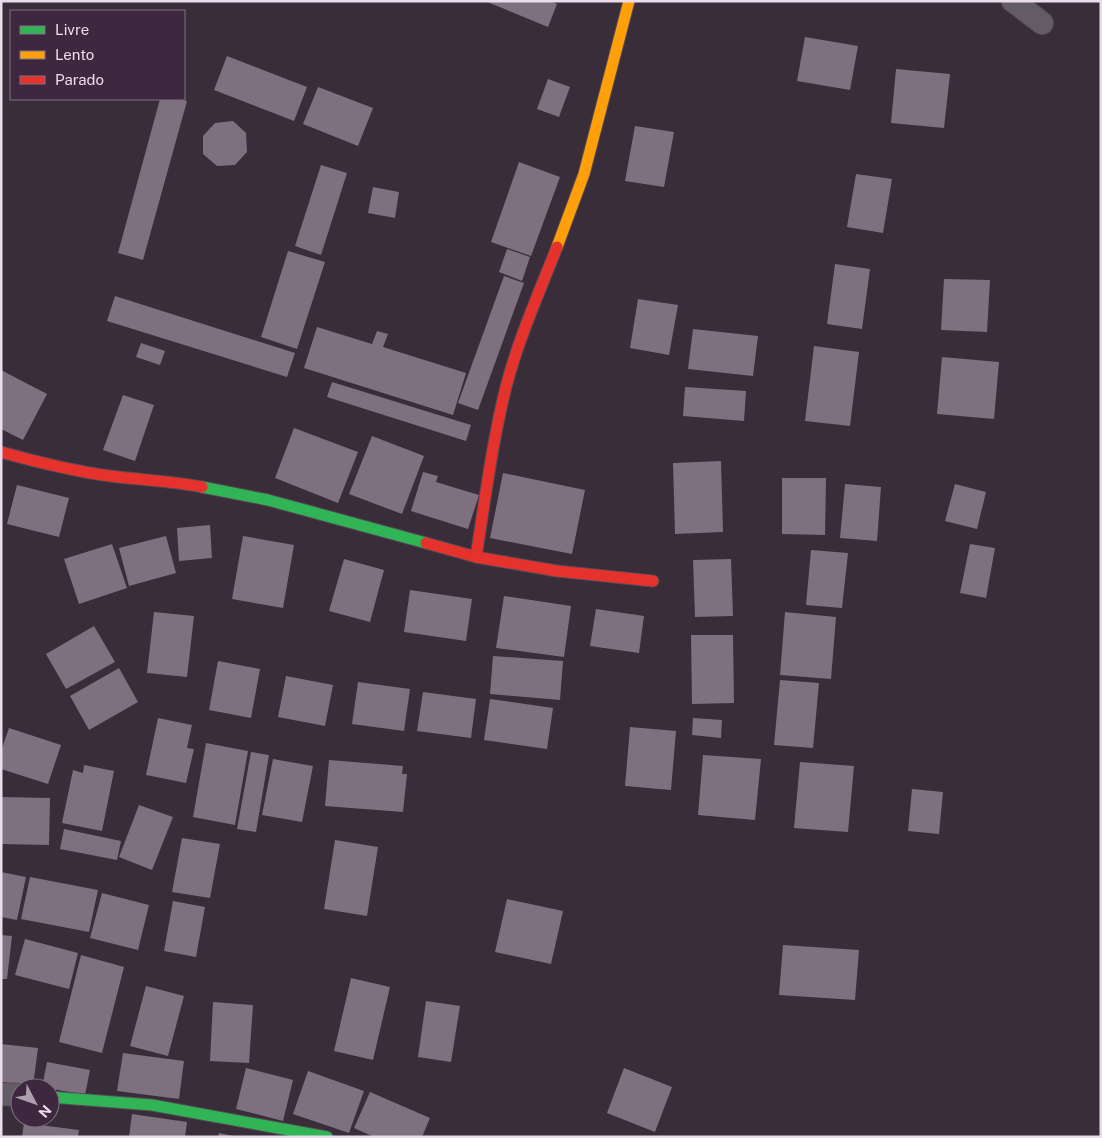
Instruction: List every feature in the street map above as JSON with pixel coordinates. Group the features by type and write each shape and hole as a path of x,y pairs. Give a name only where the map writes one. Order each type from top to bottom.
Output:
{"street":[{"path":"476,557 495,435 506,386 516,352 584,174 629,1"},
{"path":"1013,1 1042,23"},
{"path":"1,452 51,466 111,476 180,482 268,500 476,557 557,572 653,581"},
{"path":"60,1098 152,1105 327,1137"}],"building":[{"path":"485,1 550,1 557,4 548,27"},
{"path":"805,37 858,46 850,90 797,81"},
{"path":"227,56 307,87 294,121 214,90"},
{"path":"896,69 950,74 944,128 891,123"},
{"path":"548,79 570,87 559,117 537,109"},
{"path":"318,87 373,108 358,146 303,124"},
{"path":"160,100 187,101 143,260 118,253"},
{"path":"233,121 246,133 247,152 235,165 217,166 203,154 203,136 215,123"},
{"path":"635,126 674,132 664,187 625,181"},
{"path":"519,162 560,177 531,256 491,242"},
{"path":"321,165 347,173 321,255 295,246"},
{"path":"856,174 892,179 883,233 847,227"},
{"path":"373,187 399,192 395,218 368,213"},
{"path":"507,249 530,257 522,281 499,272"},
{"path":"288,251 325,262 297,349 261,337"},
{"path":"835,264 870,269 862,329 827,324"},
{"path":"504,276 524,283 478,410 458,403"},
{"path":"944,279 990,280 987,332 941,330"},
{"path":"115,296 295,353 287,377 107,321"},
{"path":"638,299 678,305 669,355 630,348"},
{"path":"317,327 372,344 377,331 388,334 383,347 466,373 453,415 304,368"},
{"path":"693,329 758,336 753,376 688,369"},
{"path":"141,343 165,351 160,365 136,357"},
{"path":"814,346 859,352 850,426 805,421"},
{"path":"942,357 999,362 994,419 937,414"},
{"path":"1,370 47,394 23,440 1,429"},
{"path":"332,382 471,425 466,441 327,397"},
{"path":"685,387 746,391 744,421 683,416"},
{"path":"123,395 154,405 135,461 103,450"},
{"path":"294,428 358,452 338,503 275,478"},
{"path":"372,436 424,456 402,514 349,494"},
{"path":"721,461 723,532 675,534 673,463"},
{"path":"423,472 438,476 436,482 479,495 468,529 411,511"},
{"path":"503,473 585,490 572,554 490,538"},
{"path":"782,478 826,478 825,535 782,534"},
{"path":"845,484 881,487 877,541 840,538"},
{"path":"955,484 986,492 977,529 945,521"},
{"path":"17,485 69,498 59,537 7,524"},
{"path":"210,525 212,558 179,561 177,528"},
{"path":"166,536 176,573 129,586 119,548"},
{"path":"243,536 294,545 283,608 232,599"},
{"path":"112,544 127,588 79,604 64,559"},
{"path":"970,544 995,548 986,598 960,593"},
{"path":"811,550 848,553 842,608 806,605"},
{"path":"344,559 384,570 370,622 329,611"},
{"path":"731,559 733,616 695,617 693,560"},
{"path":"410,590 472,599 466,641 404,632"},
{"path":"504,596 571,606 564,657 496,648"},
{"path":"596,609 644,616 639,653 590,646"},
{"path":"154,612 194,616 187,677 147,673"},
{"path":"785,612 836,617 831,679 780,675"},
{"path":"94,626 115,662 66,689 46,654"},
{"path":"691,635 733,635 734,703 692,704"},
{"path":"493,656 563,661 560,700 490,694"},
{"path":"218,661 260,669 251,718 209,710"},
{"path":"119,668 138,702 89,730 70,696"},
{"path":"286,676 333,685 325,726 278,717"},
{"path":"780,680 819,683 813,748 774,745"},
{"path":"358,682 410,689 404,731 352,724"},
{"path":"423,692 476,699 471,738 417,731"},
{"path":"490,699 553,708 547,749 484,740"},
{"path":"158,718 192,725 187,748 194,749 186,783 146,775"},
{"path":"693,718 722,720 721,738 692,735"},
{"path":"630,727 676,731 671,790 625,786"},
{"path":"9,728 61,745 48,784 1,769 1,751"},
{"path":"206,743 248,751 235,825 193,817"},
{"path":"251,752 269,755 256,832 237,829"},
{"path":"703,755 761,759 755,820 698,815"},
{"path":"273,759 313,766 302,822 262,815"},
{"path":"329,760 403,766 402,774 407,774 403,812 325,806"},
{"path":"800,762 854,766 848,832 794,828"},
{"path":"84,765 114,771 102,831 62,823 73,770 83,773"},
{"path":"912,789 943,792 939,834 908,831"},
{"path":"1,797 50,798 49,845 1,844"},
{"path":"139,805 173,817 152,870 119,857"},
{"path":"64,829 121,841 117,860 60,849"},
{"path":"182,838 220,844 210,898 172,892"},
{"path":"335,840 378,847 367,916 324,909"},
{"path":"1,872 26,877 17,920 1,917"},
{"path":"30,877 98,890 89,932 21,919"},
{"path":"102,893 149,905 138,950 90,938"},
{"path":"507,899 563,911 551,964 495,952"},
{"path":"173,901 205,907 196,957 164,951"},
{"path":"1,935 12,936 7,979 1,979"},
{"path":"25,939 78,953 69,989 15,975"},
{"path":"783,945 859,950 855,1000 779,995"},
{"path":"81,955 124,967 102,1053 59,1042"},
{"path":"351,978 390,987 373,1060 334,1051"},
{"path":"146,986 184,996 168,1056 130,1046"},
{"path":"426,1001 460,1006 451,1062 418,1057"},
{"path":"213,1002 253,1005 249,1063 210,1061"},
{"path":"1,1044 38,1048 34,1078 10,1078 10,1083 1,1082"},
{"path":"123,1053 184,1061 179,1099 117,1091"},
{"path":"47,1062 90,1070 85,1095 60,1090 60,1078 44,1078"},
{"path":"246,1068 293,1080 283,1121 236,1109"},
{"path":"624,1068 672,1087 655,1132 607,1113"},
{"path":"308,1071 364,1091 349,1133 293,1114"},
{"path":"370,1092 430,1118 422,1137 374,1137 354,1128"},
{"path":"132,1114 187,1122 185,1137 129,1137"},
{"path":"23,1128 60,1128 79,1130 78,1137 22,1137"},
{"path":"219,1133 233,1136 233,1137 218,1137"}],"traffic: fast":[{"path":"202,487 268,500 426,543"},
{"path":"60,1098 152,1105 327,1137"}],"traffic: slow":[{"path":"557,247 584,174 629,1"}],"traffic: jam":[{"path":"476,557 493,450 506,387 523,334 557,247"},
{"path":"1,452 96,474 202,487"},
{"path":"426,543 476,557 557,571 653,581"}]}
